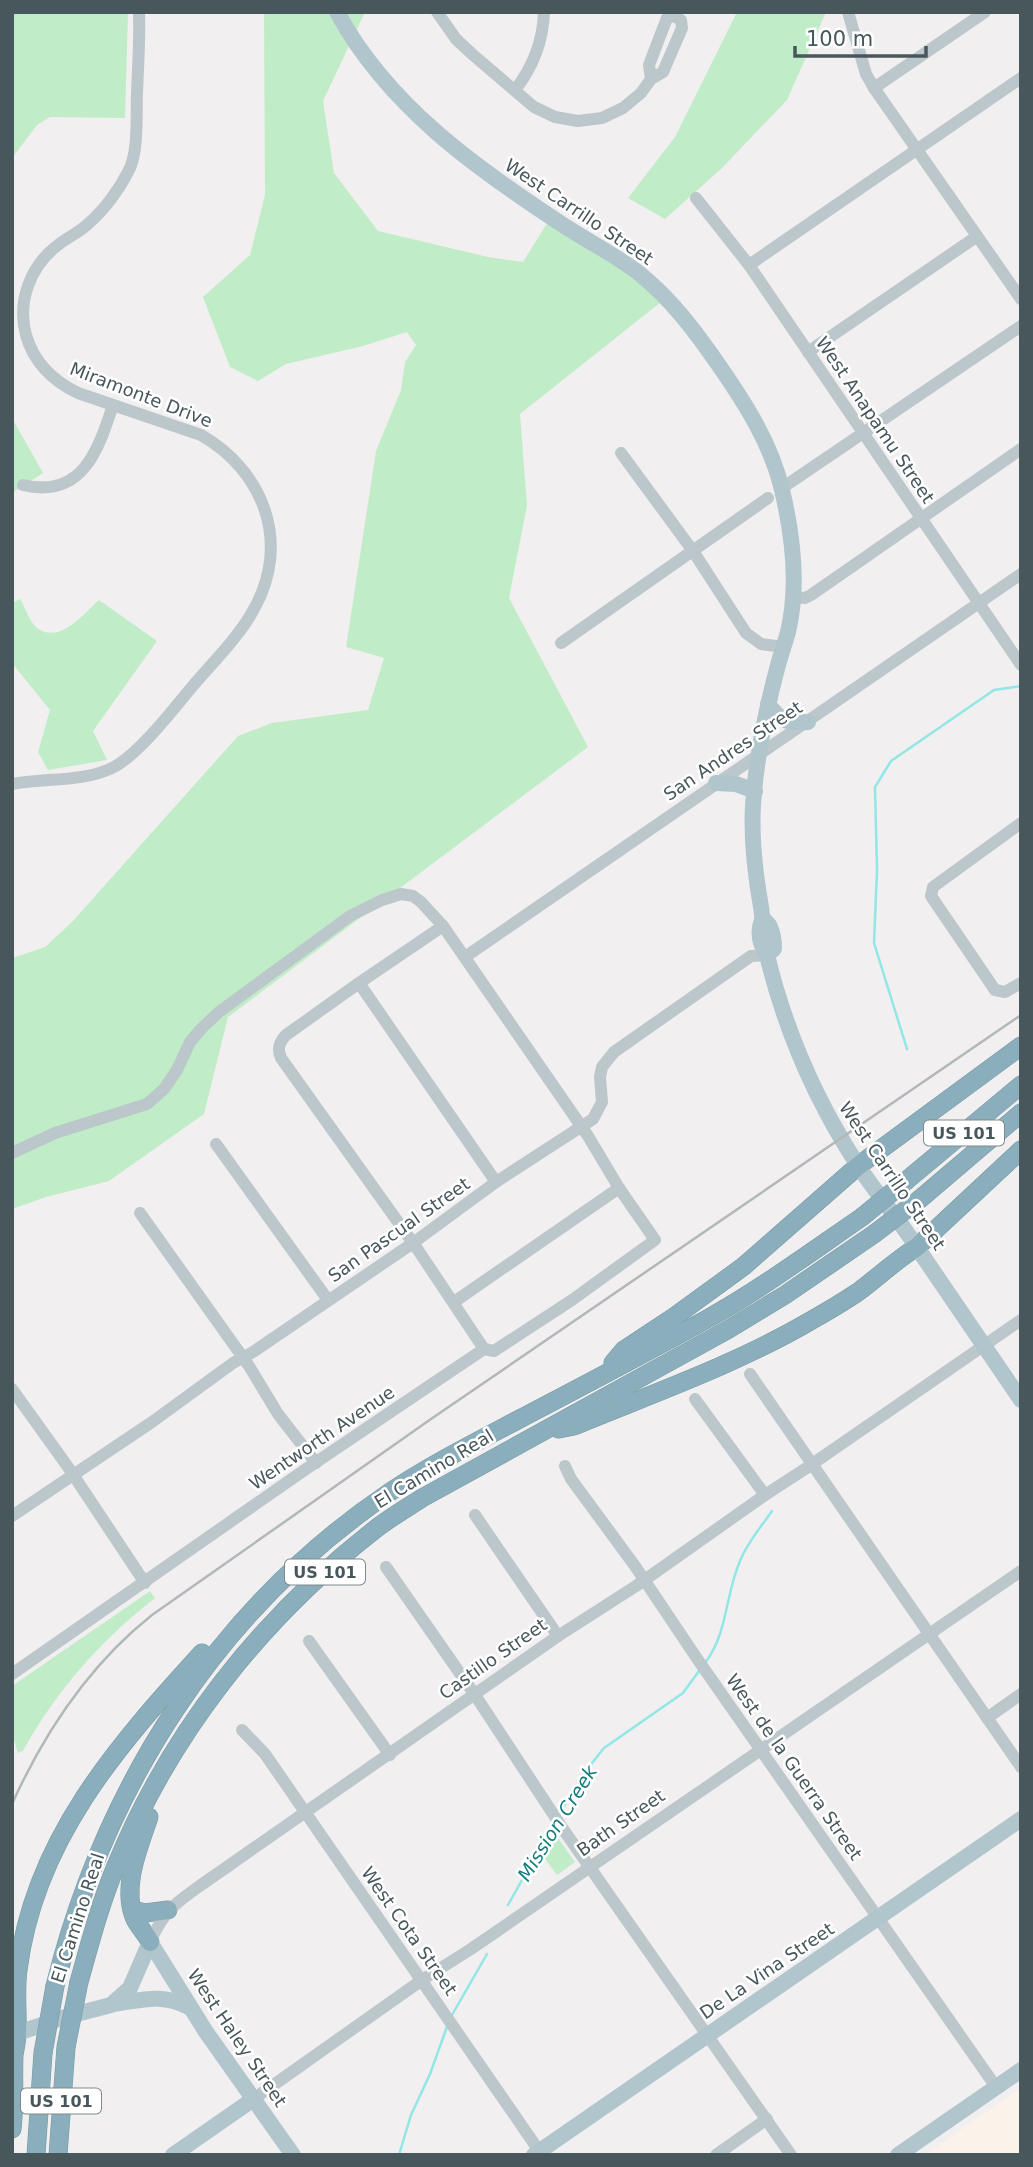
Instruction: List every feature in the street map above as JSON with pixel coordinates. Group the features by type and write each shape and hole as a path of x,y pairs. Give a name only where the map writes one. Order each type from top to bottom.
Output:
{"highway":[{"path":"603,1374 624,1350 744,1266 858,1166 1021,1046"},
{"name":"El Camino Real","path":"36,2155 44,2053 55,1986 86,1882 141,1763 192,1683 240,1623 310,1554 389,1493 433,1465 710,1317 794,1264 862,1217 1021,1085"},
{"name":"El Camino Real","path":"58,2155 66,2047 79,1982 101,1904 117,1864 165,1766 220,1684 260,1636 304,1591 375,1529 422,1498 729,1329 785,1294 874,1234 920,1199 1021,1113"},
{"path":"535,1434 574,1426 722,1366 835,1307 921,1254 1021,1150"},
{"path":"12,2129 18,1972 22,1943 54,1848 97,1777 133,1730 207,1648 240,1623"},
{"path":"150,1942 135,1920 130,1888 165,1766"},
{"path":"133,1910 145,1913 168,1910"}],"main road":[{"name":"West Carrillo Street","path":"337,12 376,72 421,119 498,181 640,274 681,313 757,424 782,488 792,546 792,597 788,631 768,704 755,790 756,883 763,918 770,925 775,949 767,955 781,1006 808,1076 837,1133 1021,1400"},
{"path":"768,704 781,719 795,723 808,722"},
{"path":"716,783 736,783 755,790"},
{"name":"De La Vina Street","path":"539,2153 1021,1819"},
{"name":"Castillo Street","path":"111,2005 130,1988 150,1942"},
{"name":"West Haley Street","path":"150,1942 189,2007 293,2155"},
{"path":"15,2034 111,2005 162,1997 189,2007"},
{"path":"898,2155 1021,2070"},
{"name":"Bath Street","path":"173,2155 255,2098"}],"street":[{"name":"Miramonte Drive","path":"12,784 92,775 125,760 185,695 246,621 267,578 271,547 267,517 256,488 239,464 201,435 62,385 44,370 27,339 24,304 30,281 42,260 59,244 90,223 130,170 135,146 139,12"},
{"path":"437,12 456,39 471,54 534,107 567,120 602,118 623,108 641,93 651,79"},
{"path":"515,90 531,66 537,50 544,12"},
{"path":"848,12 866,74 874,88 1021,299"},
{"path":"874,88 985,12"},
{"path":"748,265 1021,78"},
{"name":"West Anapamu Street","path":"696,198 748,265 1021,664"},
{"path":"807,352 976,237"},
{"path":"782,488 1021,326"},
{"path":"23,485 52,488 74,478 89,463 98,448 113,405"},
{"path":"792,597 806,598 811,595 1021,449"},
{"path":"621,453 693,551 749,637 761,644 783,647"},
{"path":"561,643 768,498"},
{"name":"San Andres Street","path":"465,957 1021,574"},
{"path":"1021,823 931,891 932,901 995,990 1005,992 1021,984"},
{"path":"12,1153 55,1133 147,1104 164,1089 177,1070 190,1042 219,1012 357,912 401,894 413,896 443,926 465,957 581,1127 619,1188 454,1302"},
{"path":"443,926 282,1039 279,1048 281,1058 413,1243 484,1349"},
{"name":"San Pascual Street","path":"12,1516 413,1243 496,1182 593,1119 601,1106 601,1072 604,1063 614,1052 751,956 767,955"},
{"path":"359,983 496,1182"},
{"path":"216,1144 328,1300"},
{"name":"Wentworth Avenue","path":"12,1674 484,1349 494,1351 530,1329 655,1240 619,1188"},
{"path":"140,1213 243,1358 278,1414 316,1463"},
{"name":"Castillo Street","path":"150,1942 162,1916 201,1885 558,1636 1021,1321"},
{"path":"750,1374 1021,1767"},
{"path":"12,1389 73,1474 145,1583"},
{"path":"695,1399 765,1495"},
{"name":"West de la Guerra Street","path":"565,1466 577,1488 644,1580 996,2087"},
{"path":"475,1515 558,1636"},
{"path":"386,1567 652,1957 792,2155"},
{"name":"Bath Street","path":"255,2098 422,1980 1021,1571"},
{"path":"309,1641 390,1755"},
{"path":"987,1718 1021,1694"},
{"name":"West Cota Street","path":"242,1730 265,1754 307,1812 539,2153"},
{"path":"716,2155 767,2119"}],"shaded area":[{"path":"1021,2088 1021,2155 925,2155"}],"green space":[{"path":"12,12 128,12 125,118 50,117 37,125 12,158"},
{"path":"264,12 365,12 323,101 334,173 378,231 488,257 523,262 551,217 666,298 520,414 527,505 509,598 588,747 228,1017 204,1114 109,1181 12,1209 12,958 45,947 72,922 238,736 272,723 368,710 384,658 346,647 376,451 401,390 405,362 416,345 407,332 363,346 286,364 258,381 230,367 203,297 250,255 265,195"},
{"path":"737,12 826,12 787,100 721,169 665,219 628,198 675,137"},
{"path":"12,418 43,473 12,493"},
{"path":"20,599 34,626 46,632 63,630 99,600 157,641 93,731 107,760 48,770 38,752 50,710 12,663 12,603"},
{"path":"150,1591 155,1598 116,1631 81,1668 50,1708 23,1751 18,1753 12,1733 12,1686"},
{"path":"558,1838 575,1862 557,1875 543,1856"}],"waterway":[{"path":"12,18 15,12"},
{"path":"907,1049 874,943 877,870 875,787 891,761 994,690 1021,686"},
{"name":"Mission Creek","path":"705,1663 718,1639 743,1554 772,1511"},
{"name":"Mission Creek","path":"559,1814 604,1748 683,1693 699,1671"},
{"name":"Mission Creek","path":"508,1905 554,1823"},
{"name":"Mission Creek","path":"452,2015 487,1954"},
{"name":"Mission Creek","path":"399,2155 411,2115 430,2074 448,2024"}],"railway":[{"path":"12,1804 39,1751 71,1701 108,1655 152,1615 431,1419 1021,1015"}]}
